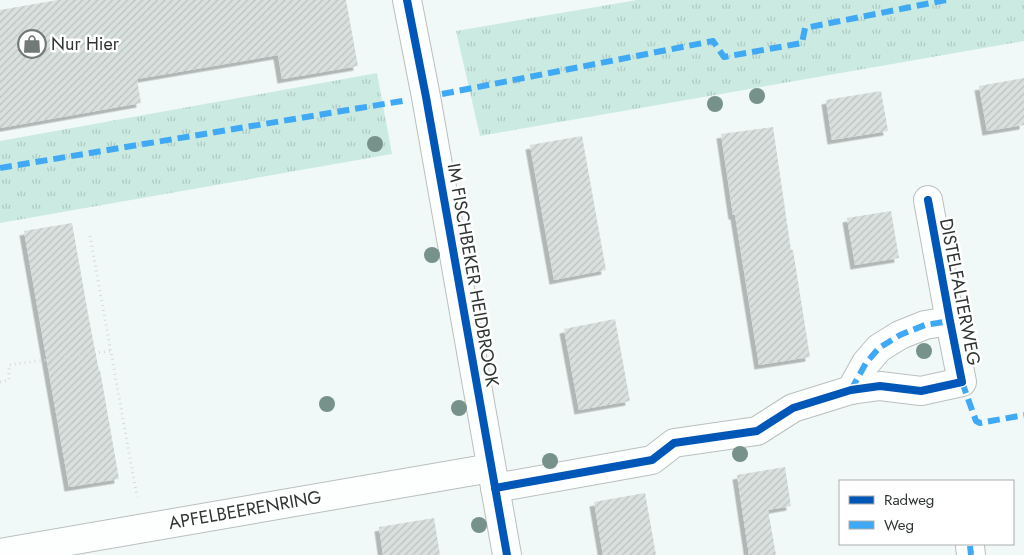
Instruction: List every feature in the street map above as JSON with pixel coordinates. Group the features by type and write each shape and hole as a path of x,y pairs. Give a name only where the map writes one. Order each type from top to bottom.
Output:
{"street":[{"name":"IM FISCHBEKER HEIDBROOK","path":"407,0 507,555"},
{"name":"DISTELFALTERWEG","path":"493,478 652,460 674,442 756,431 793,408 851,390 880,386 921,391 962,382 928,200"},
{"name":"DISTELFALTERWEG","path":"851,390 866,363 879,348 900,335 925,325 950,321"},
{"name":"APFELBEERENRING","path":"0,553 493,478"}],"path":[{"path":"90,236 137,497"},
{"path":"0,382 9,380 9,365 110,351"}],"green space":[{"path":"637,0 1024,0 1024,41 480,136 456,31"},
{"path":"377,73 392,154 0,223 0,141"}],"building":[{"path":"58,0 346,0 358,66 282,79 278,55 137,79 141,103 0,128 0,10"},
{"path":"1024,78 1024,125 987,131 979,86"},
{"path":"881,91 888,131 832,140 826,100"},
{"path":"773,127 791,250 793,250 810,357 759,365 721,134"},
{"path":"582,136 606,270 554,280 530,145"},
{"path":"891,211 899,258 855,265 847,218"},
{"path":"72,223 119,479 69,487 24,231"},
{"path":"615,319 630,401 579,410 564,329"},
{"path":"785,467 791,506 768,510 776,555 749,555 737,475"},
{"path":"645,493 656,555 603,555 594,502"},
{"path":"434,518 440,555 383,555 379,527"}],"marked path":[{"path":"442,94 713,41 724,57 802,43 805,28 946,0"},
{"path":"0,168 408,100"},
{"path":"851,390 866,363 879,348 900,335 925,325 950,321"},
{"path":"962,382 976,421 980,423 1024,415"},
{"path":"970,546 971,555"}],"cycle path":[{"path":"407,0 507,555"},
{"path":"495,488 652,460 674,443 757,431 793,408 851,390 880,386 921,391 962,382 928,200"}],"place":[{"name":"Nur Hier","path":"32,44"}]}
